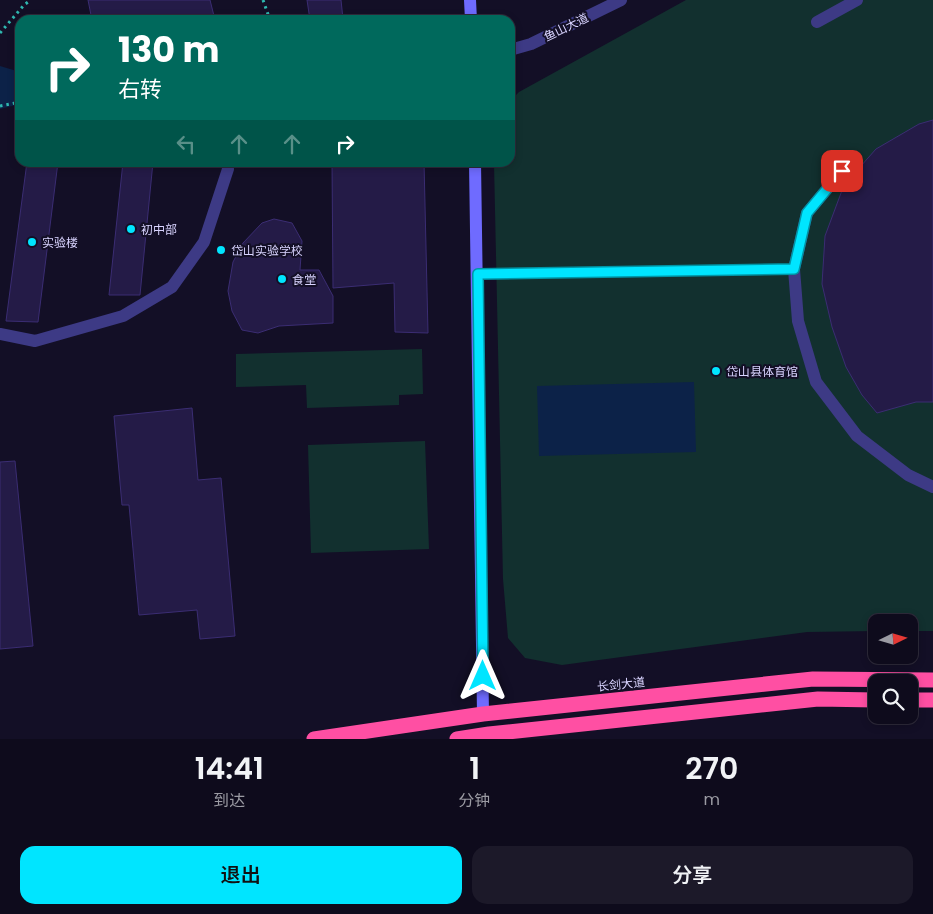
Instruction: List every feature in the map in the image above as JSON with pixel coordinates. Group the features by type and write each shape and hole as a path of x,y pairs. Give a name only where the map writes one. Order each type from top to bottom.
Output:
{"highway":[{"name":"长剑大道","path":"314,739 483,714 813,679 933,680"},
{"path":"457,739 489,734 818,700 868,700"},
{"path":"918,700 933,700"}],"street":[{"path":"470,0 471,15"},
{"name":"鱼山大道","path":"515,49 531,44 621,0"},
{"path":"818,22 857,0"},
{"path":"0,334 35,340 97,324 123,316 172,287 204,242 228,167"},
{"path":"475,167 483,714"},
{"path":"842,171 807,213 794,269 798,321 816,382 857,436 908,475 933,487"}],"lane":[{"path":"478,274 794,269"}],"path":[{"path":"0,33 24,4 31,0"},
{"path":"263,0 268,15"},
{"path":"0,106 15,103"}],"green space":[{"name":"岱山县体育馆","path":"686,0 933,0 933,631 918,631 918,614 868,614 868,631 807,632 562,665 525,658 508,638 503,579 494,167 515,167 515,96 519,92"},
{"path":"422,349 423,394 399,395 399,405 307,408 306,385 236,387 236,354"},
{"path":"425,441 429,549 311,553 308,445"}],"water":[{"path":"0,66 15,70 15,105 0,109"},
{"path":"694,382 696,452 539,456 537,386"}],"building":[{"path":"88,0 210,0 214,15 91,15"},
{"path":"307,0 341,0 343,15 309,15"},
{"path":"933,120 933,402 916,402 877,413 862,395 846,367 832,327 822,284 825,236 844,185 876,149 919,124"},
{"name":"实验楼","path":"26,167 57,167 38,322 6,321"},
{"name":"初中部","path":"122,167 153,167 140,295 109,295"},
{"path":"332,167 424,167 428,333 395,332 394,283 333,288"},
{"name":"食堂","path":"274,219 292,223 302,241 300,270 319,270 333,296 333,323 279,326 258,333 242,330 232,311 228,291 233,262 243,243 262,223"},
{"path":"192,408 198,480 221,478 235,636 200,639 197,610 139,615 129,505 122,505 114,416"},
{"path":"15,461 33,646 0,649 0,462"}],"place":[{"name":"初中部","path":"131,229"},
{"name":"实验楼","path":"32,242"},
{"name":"岱山实验学校","path":"221,250"},
{"name":"食堂","path":"282,279"},
{"name":"岱山县体育馆","path":"716,371"}],"route":[{"path":"483,676 478,274 794,269 807,213 842,171"}]}
